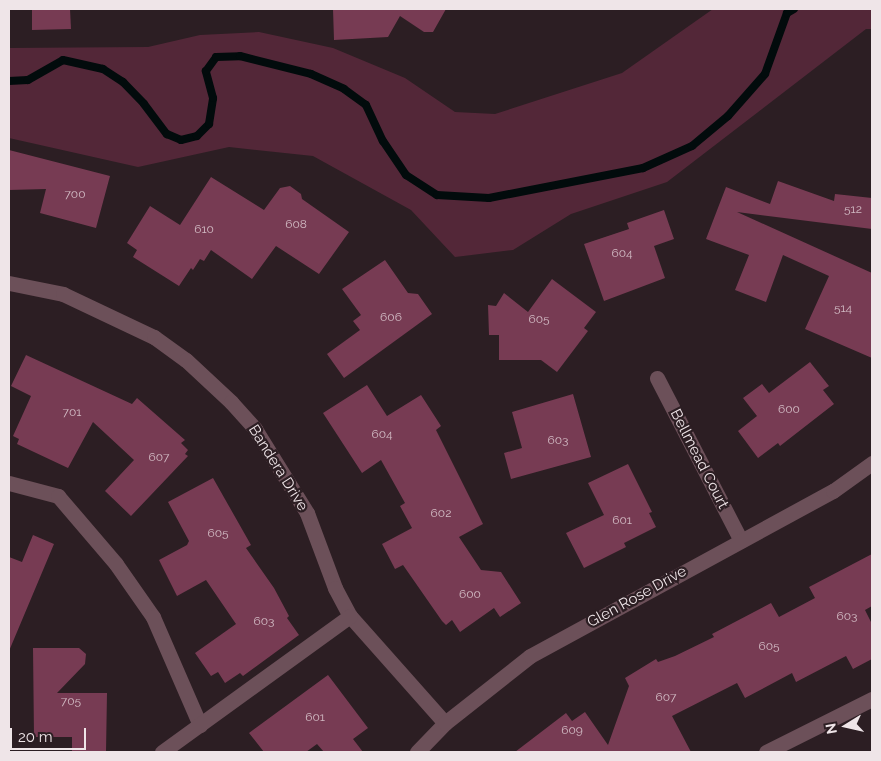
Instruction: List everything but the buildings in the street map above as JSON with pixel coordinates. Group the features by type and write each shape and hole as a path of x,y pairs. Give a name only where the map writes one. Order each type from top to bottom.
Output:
{"street":[{"name":"Bandera Drive","path":"9,283 63,294 154,337 186,360 231,402 255,429 307,513 335,588 350,616 445,723"},
{"name":"Bellmead Court","path":"657,378 741,541"},
{"name":"Glen Rose Drive","path":"417,752 445,723 530,656 833,491 872,463"},
{"path":"9,483 58,496 116,564 153,617 200,725"},
{"path":"162,752 350,616"},
{"path":"766,752 872,699"}],"shaded area":[{"path":"713,9 872,9 872,29 866,29 667,182 571,214 513,250 455,257 411,210 313,156 229,147 138,167 9,138 9,48 148,47 200,35 259,32 333,48 405,78 455,112 495,114 622,73"}],"waterway":[{"path":"9,81 28,80 63,60 103,69 123,82 144,104 167,134 181,140 197,136 209,124 213,98 206,71 216,57 240,56 311,74 344,89 366,105 383,141 406,175 437,195 489,198 643,168 692,146 728,116 765,74 787,13 794,9"}]}
